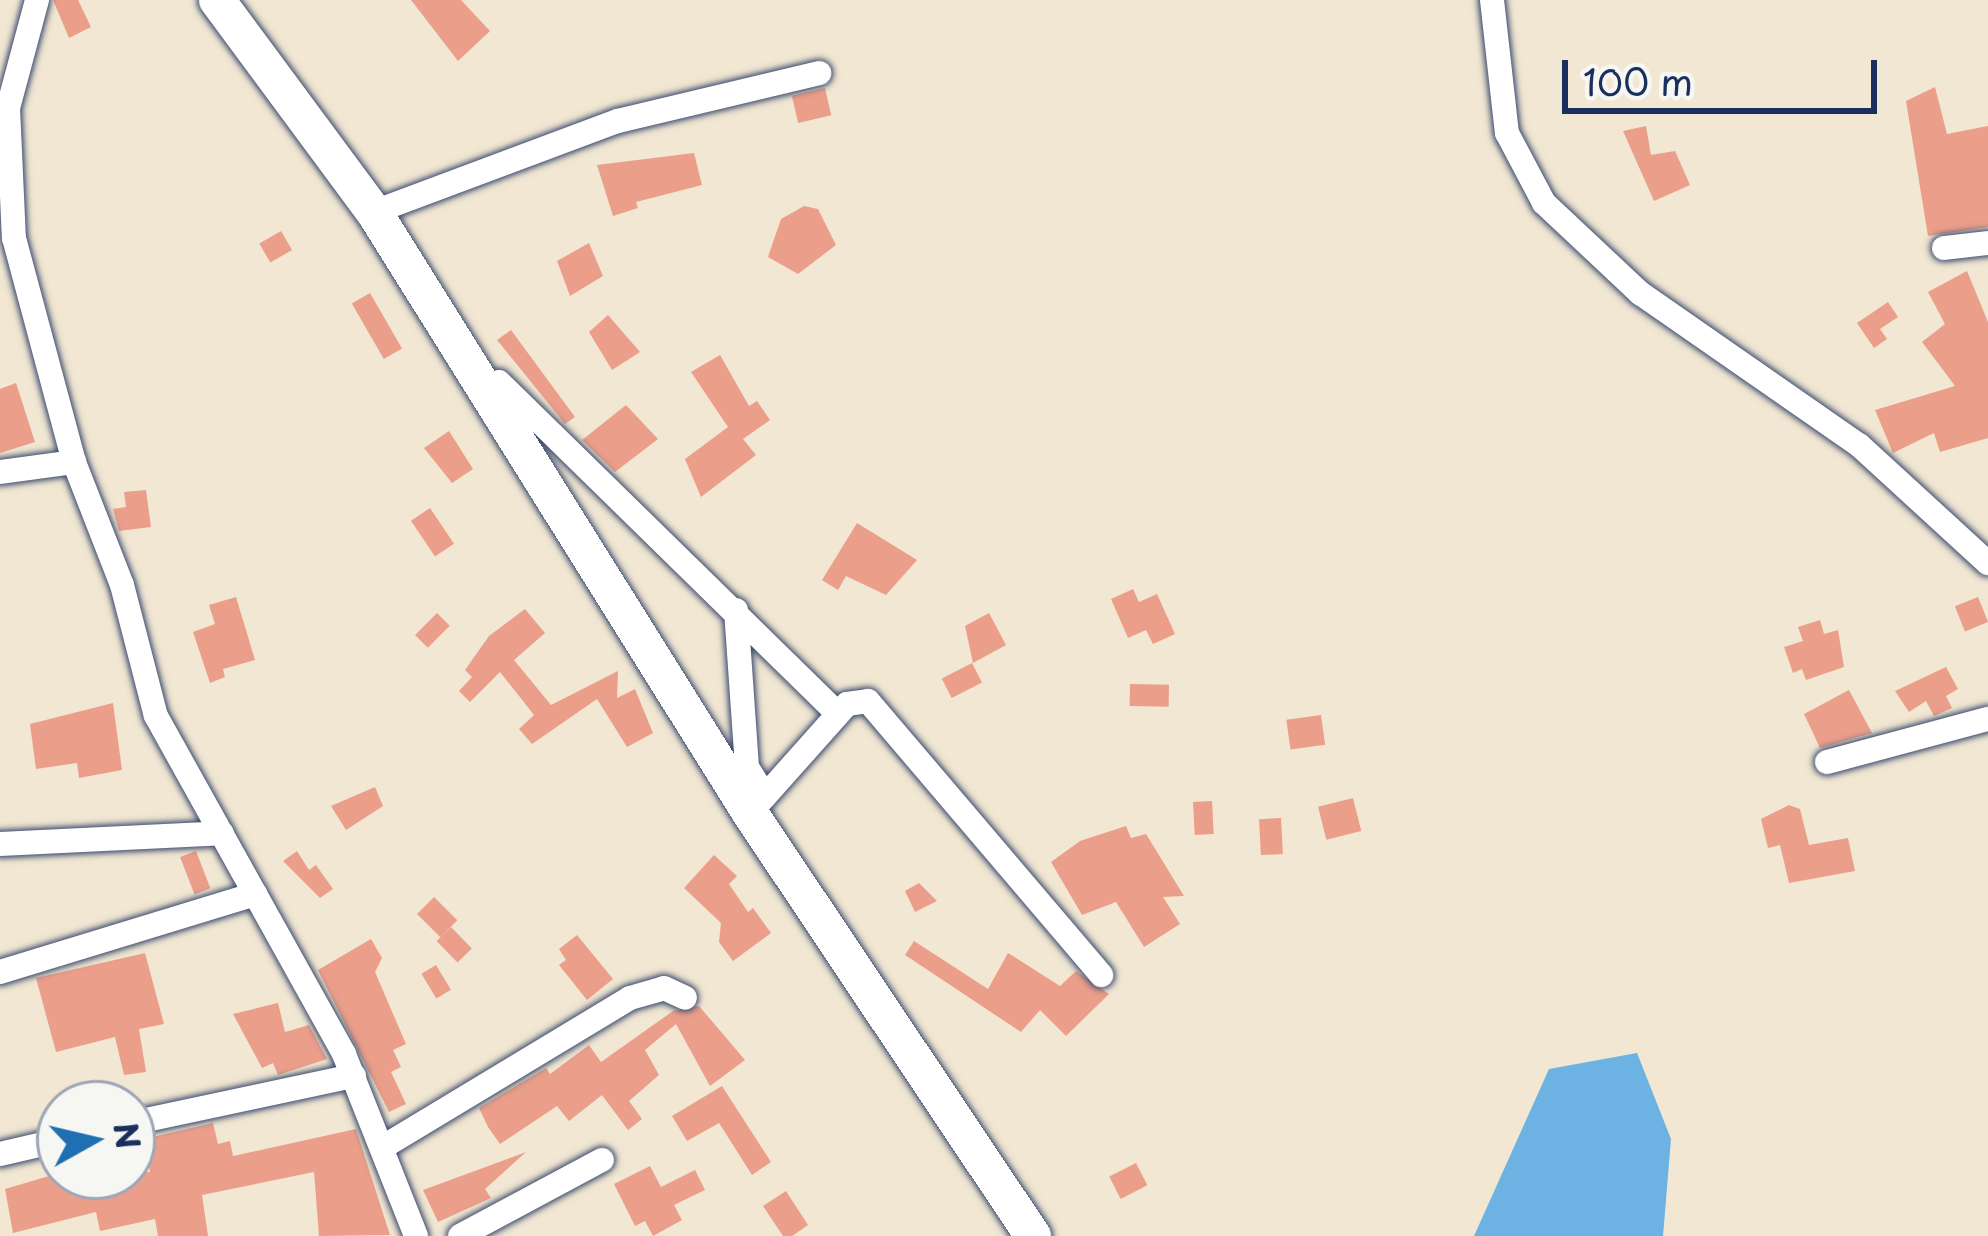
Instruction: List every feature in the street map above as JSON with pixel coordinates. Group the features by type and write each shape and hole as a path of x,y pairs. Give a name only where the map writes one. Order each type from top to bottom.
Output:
{"street":[{"path":"37,0 8,108 14,238 74,462 122,586 156,716 354,1076 416,1236"},
{"path":"217,0 374,212 480,390 757,804 1033,1236"},
{"path":"1492,0 1507,133 1544,203 1640,293 1858,445 1988,563"},
{"path":"374,212 618,121 819,73"},
{"path":"1944,248 1988,243"},
{"path":"480,390 499,382 837,713"},
{"path":"0,472 74,462"},
{"path":"736,610 746,766 757,804"},
{"path":"757,804 837,713 868,701 901,730 1101,975"},
{"path":"1827,762 1988,719"},
{"path":"0,844 222,833"},
{"path":"0,972 255,894"},
{"path":"383,1148 629,998 664,988 686,998"},
{"path":"156,1119 354,1076"},
{"path":"0,1154 36,1146"},
{"path":"460,1236 602,1160"}],"water":[{"path":"1637,1053 1671,1139 1663,1236 1474,1236 1549,1069"}],"building":[{"path":"53,0 78,0 91,27 69,38"},
{"path":"411,0 461,0 490,31 458,61"},
{"path":"1935,87 1947,134 1988,126 1988,227 1928,236 1906,101"},
{"path":"825,88 831,115 798,123 792,96"},
{"path":"1646,126 1651,155 1675,151 1690,185 1654,201 1623,131"},
{"path":"694,153 702,185 636,202 638,208 613,216 597,165"},
{"path":"804,206 818,209 836,245 798,274 768,257 781,219"},
{"path":"281,231 292,250 270,263 259,244"},
{"path":"589,243 603,276 570,296 557,261"},
{"path":"1967,271 1988,322 1988,438 1940,452 1934,433 1893,453 1875,410 1955,386 1922,342 1945,324 1928,292"},
{"path":"370,293 402,348 384,359 352,304"},
{"path":"1888,302 1898,317 1880,329 1887,339 1874,348 1857,323"},
{"path":"608,315 640,352 612,370 589,332"},
{"path":"511,330 575,417 565,424 497,340"},
{"path":"720,355 749,406 757,401 770,420 743,439 756,455 701,497 685,459 728,427 691,372"},
{"path":"16,383 35,442 0,453 0,389"},
{"path":"626,405 658,439 615,472 582,440"},
{"path":"449,431 473,469 452,483 424,448"},
{"path":"146,490 151,527 119,531 113,509 126,507 124,492"},
{"path":"430,508 454,544 435,557 411,521"},
{"path":"857,523 917,560 886,595 846,576 838,590 822,580"},
{"path":"1133,589 1139,602 1157,594 1175,634 1153,644 1146,630 1128,638 1111,599"},
{"path":"236,597 255,660 223,669 225,677 210,683 193,632 215,624 209,605"},
{"path":"1978,597 1988,622 1965,631 1955,606"},
{"path":"525,609 545,633 514,660 551,705 618,671 617,698 635,689 653,733 627,747 597,699 532,744 519,729 534,715 500,672 470,702 459,691 472,677 465,670 489,636"},
{"path":"437,613 450,626 428,648 415,635"},
{"path":"989,613 1006,645 973,663 965,626"},
{"path":"1820,620 1824,634 1838,630 1844,667 1806,680 1802,669 1793,673 1784,647 1803,641 1798,627"},
{"path":"972,663 982,683 952,698 942,678"},
{"path":"1946,667 1958,689 1946,696 1952,708 1934,716 1926,701 1909,712 1895,691"},
{"path":"1130,684 1169,685 1169,707 1130,706"},
{"path":"1849,690 1872,733 1820,748 1804,714"},
{"path":"113,703 122,770 79,778 77,763 36,769 30,724"},
{"path":"1321,715 1325,745 1291,750 1286,720"},
{"path":"375,787 383,806 346,830 331,806"},
{"path":"1353,798 1361,831 1326,840 1318,807"},
{"path":"1212,801 1214,834 1195,835 1193,802"},
{"path":"1789,805 1800,809 1809,845 1848,838 1855,871 1789,883 1780,845 1768,848 1761,819"},
{"path":"1281,818 1283,854 1261,855 1259,819"},
{"path":"1126,826 1131,838 1146,834 1184,896 1163,897 1180,924 1144,947 1116,902 1082,915 1051,862 1080,841"},
{"path":"196,851 210,888 194,894 180,857"},
{"path":"297,851 309,870 316,865 333,889 320,898 283,861"},
{"path":"714,855 737,876 729,884 748,912 753,908 771,933 733,961 719,942 721,923 684,888"},
{"path":"919,883 937,901 915,912 905,891"},
{"path":"434,897 457,920 440,937 417,914"},
{"path":"451,927 472,949 457,962 437,941"},
{"path":"577,935 613,979 587,1000 559,965 566,960 559,949"},
{"path":"371,939 382,958 375,972 406,1044 393,1050 401,1067 391,1072 406,1104 389,1112 318,970"},
{"path":"914,941 988,989 1008,953 1060,986 1076,971 1109,994 1066,1036 1040,1010 1021,1032 905,955"},
{"path":"145,953 164,1024 139,1029 146,1072 124,1075 115,1037 56,1052 36,978"},
{"path":"436,965 451,990 436,999 421,974"},
{"path":"278,1003 285,1032 309,1025 327,1059 278,1075 273,1063 262,1068 233,1014"},
{"path":"699,1006 745,1060 710,1086 676,1024 645,1050 659,1075 629,1101 642,1119 628,1130 602,1095 569,1121 557,1106 500,1144 488,1127 479,1108 546,1068 550,1074 589,1045 601,1062 673,1011"},
{"path":"722,1086 771,1162 752,1175 719,1123 687,1141 672,1116"},
{"path":"213,1123 218,1144 230,1141 233,1156 356,1129 390,1235 319,1236 314,1172 202,1195 208,1236 158,1236 155,1219 100,1231 96,1212 13,1233 5,1189 36,1180 36,1200 156,1200 156,1136"},
{"path":"526,1152 485,1189 491,1198 438,1222 423,1190"},
{"path":"1136,1163 1147,1185 1121,1199 1109,1177"},
{"path":"650,1166 661,1187 695,1170 705,1190 674,1205 682,1220 653,1236 645,1221 635,1226 614,1184"},
{"path":"786,1191 808,1225 792,1236 783,1236 763,1206"}]}
